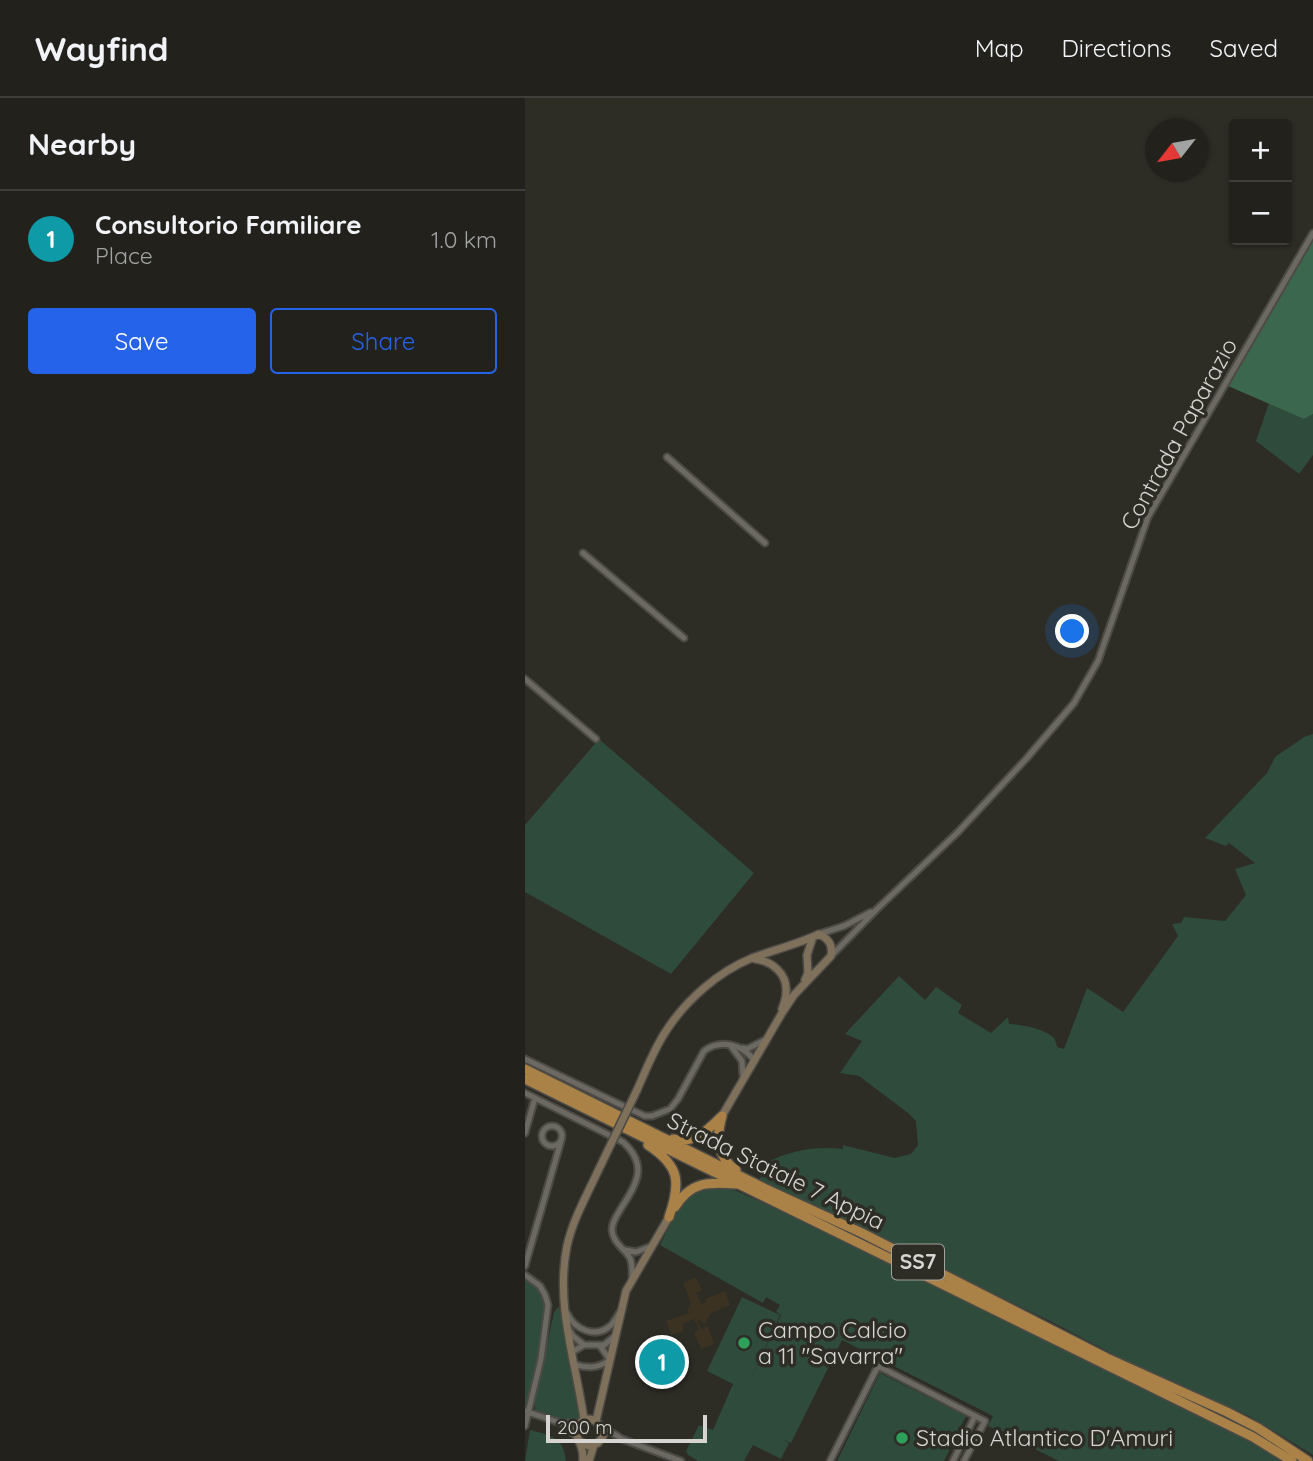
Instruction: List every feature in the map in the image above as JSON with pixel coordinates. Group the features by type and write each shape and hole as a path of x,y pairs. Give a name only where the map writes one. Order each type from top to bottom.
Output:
{"highway":[{"name":"Strada Statale 7 Appia","path":"525,1069 764,1188 862,1233 1107,1358 1227,1412 1268,1434 1308,1461"},
{"name":"Strada Statale 7 Appia","path":"525,1079 1253,1437 1292,1461"},
{"path":"646,1129 677,1141 688,1141 710,1129 722,1116"},
{"path":"722,1116 717,1140 723,1157 736,1171 764,1188"},
{"path":"628,1130 661,1153 673,1168 678,1188 669,1217"},
{"path":"669,1217 685,1194 703,1184 714,1182 743,1185"}],"street":[{"name":"Contrada Paparazio","path":"877,909 958,832 1026,760 1074,703 1098,662 1148,517 1313,233"},
{"path":"667,457 765,543"},
{"path":"583,553 684,638"},
{"path":"525,679 596,739"},
{"path":"583,1461 583,1451 576,1430 582,1421 580,1393 563,1301 564,1265 568,1244 576,1219 665,1032 685,1005 729,970 751,959 843,926 877,909"},
{"path":"722,1116 782,1013 804,984 877,909"},
{"path":"816,936 824,937 831,945 831,956"},
{"path":"804,984 808,973 807,955 816,936"},
{"path":"751,959 770,963 779,970 785,980 787,990 782,1013"},
{"path":"739,1050 765,1040"},
{"path":"525,1059 645,1116 670,1109 704,1051 715,1045 730,1045 754,1060"},
{"path":"739,1050 743,1079"},
{"path":"525,1093 624,1142 635,1155 638,1165 637,1182 612,1228 615,1240 631,1254 639,1255 643,1262"},
{"path":"525,1133 535,1098"},
{"path":"525,1266 561,1141"},
{"path":"589,1461 603,1436 598,1423 626,1291 669,1217"},
{"path":"631,1254 653,1246"},
{"path":"631,1254 632,1280"},
{"path":"525,1275 540,1286 548,1305 541,1359 525,1426"},
{"path":"563,1301 572,1322 590,1332 600,1332 610,1326 620,1312"},
{"path":"566,1326 584,1345"},
{"path":"572,1352 584,1345 600,1346 616,1335"},
{"path":"600,1346 610,1360"},
{"path":"574,1364 587,1368 610,1360"},
{"path":"829,1461 878,1366 985,1421 964,1461"},
{"path":"527,1411 561,1423 585,1445 622,1439"},
{"path":"953,1461 975,1416"},
{"path":"561,1423 592,1419 622,1439 669,1459 681,1461"}],"shaded area":[{"path":"696,1277 702,1290 696,1293 701,1304 706,1302 705,1299 725,1291 730,1305 710,1314 705,1325 697,1318 701,1329 708,1326 714,1344 701,1349 694,1332 699,1330 694,1319 682,1324 684,1331 671,1335 666,1321 689,1313 687,1311 691,1304 683,1283"}],"green space":[{"path":"1313,239 1313,414 1304,419 1228,386"},
{"path":"1269,403 1304,419 1313,414 1313,455 1299,474 1256,441"},
{"path":"1313,734 1313,1455 1249,1416 1122,1359 1050,1321 759,1181 767,1162 786,1154 823,1148 843,1149 843,1145 895,1158 911,1154 918,1145 916,1121 908,1113 859,1076 840,1073 862,1041 845,1034 899,976 925,1000 936,987 962,1005 958,1013 991,1033 1008,1017 1009,1024 1044,1032 1053,1037 1057,1047 1064,1049 1087,988 1123,1012 1178,936 1172,924 1181,923 1184,917 1225,921 1246,895 1235,869 1255,863 1229,843 1226,846 1205,838 1267,773 1275,757"},
{"path":"599,739 754,873 671,974 525,892 525,825"},
{"path":"723,1185 836,1235 1041,1335 1066,1351 1082,1356 1251,1439 1286,1461 1059,1461 988,1426 993,1416 842,1340 791,1443 782,1439 789,1443 781,1459 753,1445 744,1461 698,1461 686,1451 699,1425 713,1430 733,1384 707,1371 742,1297 780,1315 750,1382 781,1315 776,1312 780,1305 766,1297 763,1303 660,1245 682,1200 702,1186"},
{"path":"525,1279 533,1280 540,1286 548,1305 541,1359 529,1412 525,1411"},
{"path":"559,1306 584,1420 558,1422 535,1411 554,1312"},
{"name":"Stadio Atlantico D'Amuri","path":"880,1373 966,1416 944,1461 837,1461"},
{"path":"530,1430 555,1438 565,1453 566,1461 525,1461"}],"place":[{"name":"Campo Calcio a 11 \"Savarra\"","path":"744,1343"},
{"name":"Consultorio Familiare","path":"662,1362"},
{"name":"Stadio Atlantico D'Amuri","path":"902,1438"}]}
